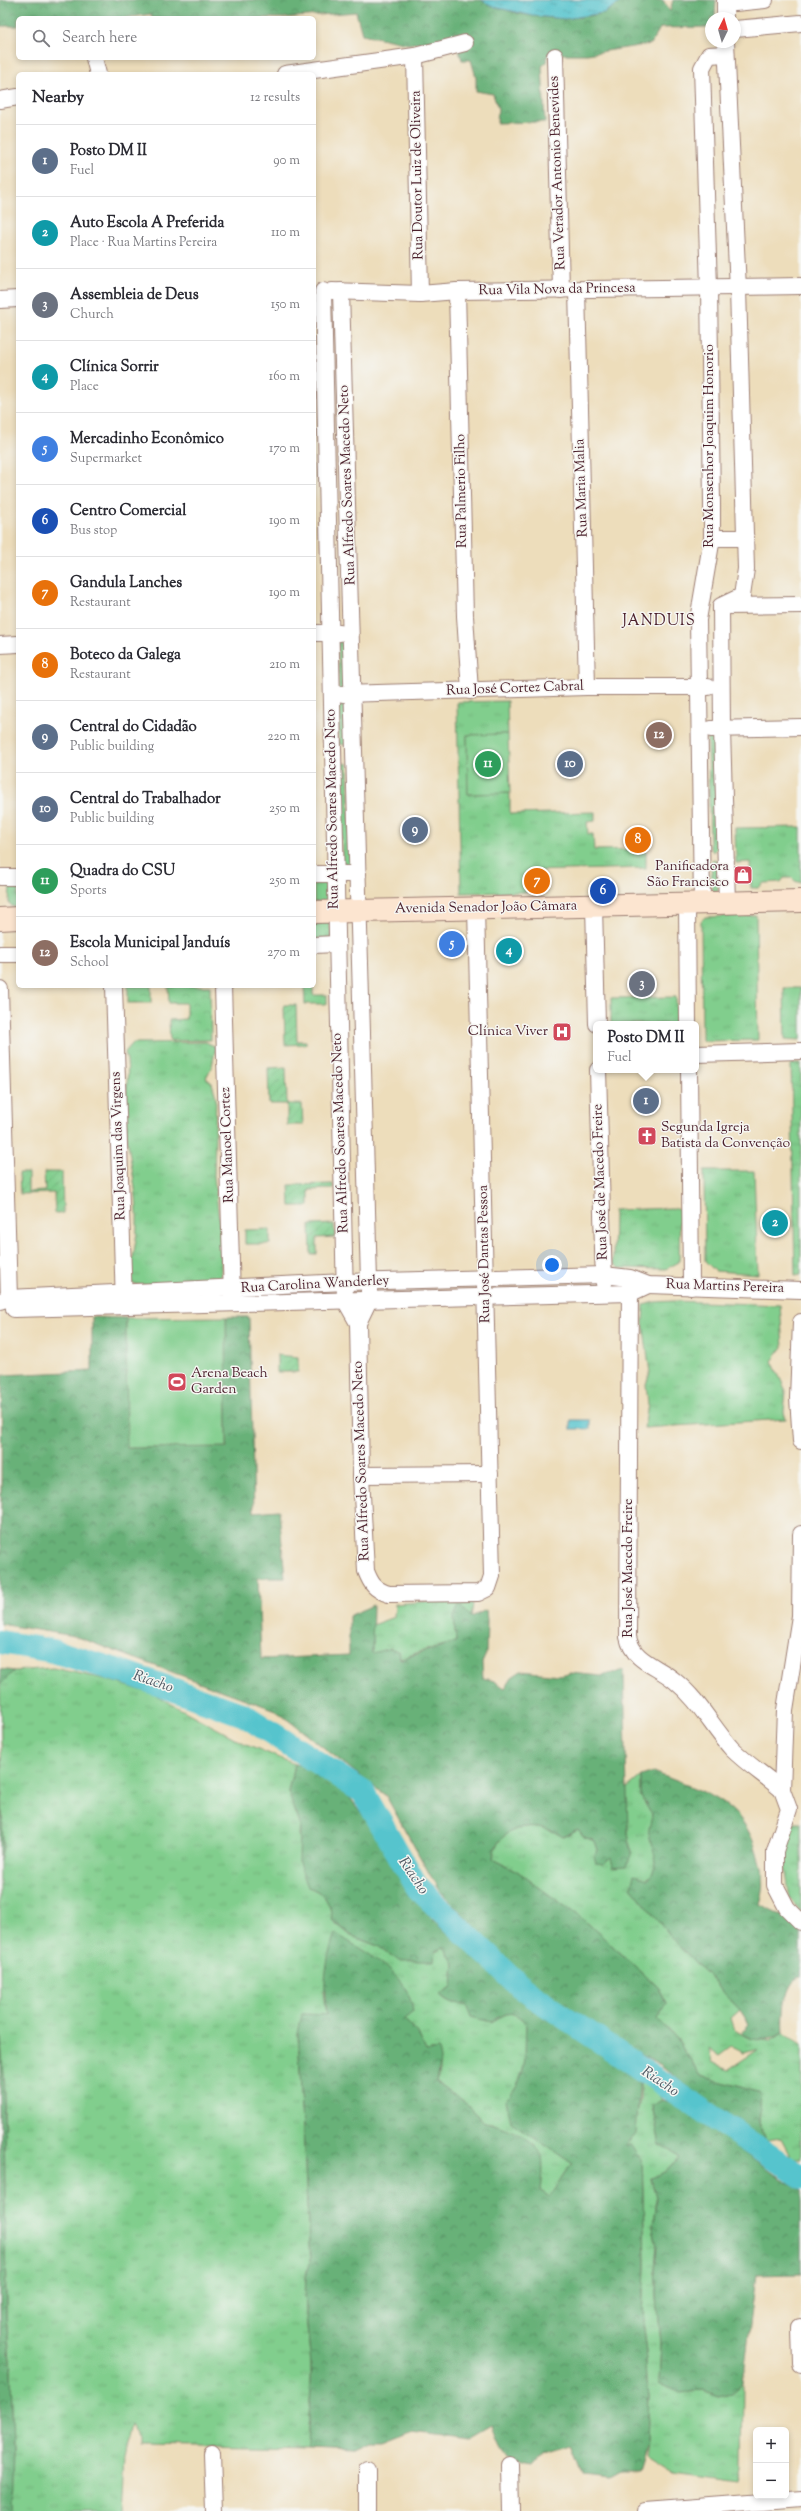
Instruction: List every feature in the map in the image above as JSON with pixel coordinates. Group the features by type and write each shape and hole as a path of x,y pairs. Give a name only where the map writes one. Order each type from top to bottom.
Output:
{"main road":[{"name":"Avenida Senador João Câmara","path":"316,912 801,901"},
{"path":"0,919 16,918"}],"street":[{"path":"725,7 765,0"},
{"path":"741,29 801,23"},
{"path":"299,72 415,56 464,43"},
{"name":"Rua Monsenhor Joaquim Honorio","path":"688,1021 694,903 701,857 698,620 712,538 709,288 702,68 709,55 726,48 738,289 740,402 746,569 742,596 721,606"},
{"name":"Rua Doutor Luiz de Oliveira","path":"415,56 420,294"},
{"name":"Rua Verador Antonio Benevides","path":"555,56 569,290"},
{"path":"94,60 98,72"},
{"path":"0,100 16,97"},
{"path":"0,108 16,106"},
{"name":"Rua Vila Nova da Princesa","path":"318,292 341,291 420,294 569,290 738,289 801,286"},
{"name":"Rua Maria Malia","path":"569,290 587,687"},
{"name":"Rua Alfredo Soares Macedo Neto","path":"341,291 349,498 358,911 369,1281 369,1300 358,1323 364,1561 370,1583 378,1590 389,1594 478,1592"},
{"name":"Rua Alfredo Soares Macedo Neto","path":"318,292 327,498 334,874 346,1282 345,1300 358,1323"},
{"name":"Rua Palmerio Filho","path":"457,292 465,616 470,691"},
{"path":"0,300 16,300"},
{"path":"327,498 349,498"},
{"path":"712,538 746,538"},
{"path":"727,903 721,688 721,606 801,605"},
{"path":"316,633 352,634"},
{"path":"0,645 16,644"},
{"name":"Rua José Cortez Cabral","path":"331,694 587,687 721,688"},
{"path":"699,730 801,727"},
{"path":"332,757 355,756"},
{"path":"701,857 725,856"},
{"path":"316,874 358,874"},
{"path":"0,877 16,877"},
{"path":"594,906 597,1021"},
{"name":"Rua José Dantas Pessoa","path":"476,908 487,1297 492,1576 488,1588 478,1592"},
{"path":"316,945 336,944"},
{"path":"0,954 16,954"},
{"path":"337,964 360,964"},
{"name":"Rua Joaquim das Virgens","path":"114,988 124,1300"},
{"name":"Rua Manoel Cortez","path":"223,988 232,1296"},
{"path":"0,989 6,1304"},
{"path":"699,1054 801,1051"},
{"name":"Rua José de Macedo Freire","path":"598,1073 605,1294"},
{"path":"689,1073 691,1287"},
{"name":"Rua Carolina Wanderley","path":"232,1296 346,1282 369,1281 604,1275 630,1285"},
{"path":"0,1285 6,1304"},
{"name":"Rua Carolina Wanderley","path":"6,1304 232,1296 369,1300 605,1294 630,1285"},
{"name":"Rua Martins Pereira","path":"630,1285 801,1290"},
{"name":"Rua José Macedo Freire","path":"630,1285 628,1637 630,1646 644,1661 675,1681 696,1702 732,1749 782,1790"},
{"path":"801,1322 798,1398 801,1441"},
{"path":"361,1475 490,1474"},
{"path":"801,1534 800,1616 785,1710 782,1790 795,1811 776,1851 775,1885 787,1908 801,1922"},
{"path":"800,2327 801,2364"},
{"path":"212,2453 214,2511"},
{"path":"510,2465 511,2511"},
{"path":"367,2469 367,2511"},
{"path":"645,2511 801,2499"}],"green space":[{"path":"0,0 481,0 525,15 573,18 603,13 623,0 663,0 670,11 673,0 716,0 715,12 705,12 705,27 660,28 651,44 587,54 548,54 547,62 542,66 545,122 497,123 498,109 493,94 476,91 476,77 471,60 462,60 455,38 408,44 362,34 356,12 307,16 152,16 151,14 138,16 16,16 16,26 0,26"},
{"path":"343,641 346,745 339,744 338,642"},
{"path":"507,701 508,734 467,735 468,794 510,793 510,814 595,812 595,821 587,822 588,834 593,834 594,850 646,849 646,868 528,871 528,892 461,893 457,702"},
{"path":"508,734 510,793 468,794 467,735"},
{"path":"711,736 714,738 717,848 713,852 710,847 708,738"},
{"path":"340,764 348,764 351,864 345,867 342,866"},
{"path":"801,827 801,883 792,878 784,878 781,882 764,883 758,888 751,888 750,862 736,863 735,828"},
{"path":"714,859 717,861 718,892 712,890 711,861"},
{"path":"316,882 329,882 330,901 316,902"},
{"path":"10,885 16,885 16,907 9,903"},
{"path":"756,915 758,1040 702,1041 701,921 705,917"},
{"path":"329,922 332,938 316,939 316,923"},
{"path":"128,988 151,988 151,1003 128,1003"},
{"path":"168,988 210,988 211,1040 170,1041 169,1020 186,1019 186,1003 169,1003"},
{"path":"304,988 313,988 313,995 327,995 327,1004 305,1004"},
{"path":"784,988 801,988 801,1040 785,1039"},
{"path":"676,997 677,1021 611,1021 611,998"},
{"path":"284,1005 296,1005 297,1041 306,1041 306,1044 285,1045"},
{"path":"206,1042 216,1047 212,1066 206,1078 212,1083 216,1097 214,1176 221,1236 221,1276 219,1282 146,1285 132,1284 131,1277 137,1234 137,1212 126,1126 125,1104 128,1067 125,1052 133,1043"},
{"path":"791,1064 801,1064 801,1275 795,1276"},
{"path":"286,1067 287,1104 269,1104 268,1068"},
{"path":"287,1104 302,1104 303,1125 287,1125"},
{"path":"704,1171 754,1171 758,1274 715,1271 705,1261"},
{"path":"44,1172 62,1172 63,1213 55,1213 54,1193 20,1194 19,1173 28,1173 28,1192 45,1191"},
{"path":"333,1184 333,1189 309,1190 309,1206 290,1206 289,1185"},
{"path":"672,1208 680,1210 679,1262 666,1269 619,1268 613,1263 614,1210"},
{"path":"334,1224 335,1237 317,1238 317,1254 311,1255 310,1225"},
{"path":"270,1229 270,1244 245,1244 245,1230"},
{"path":"674,1301 780,1305 783,1347 772,1361 786,1391 784,1412 786,1419 644,1428 648,1404 646,1384 650,1373 643,1322 644,1305 654,1302"},
{"path":"92,1317 126,1318 127,1448 227,1447 226,1317 249,1317 254,1512 279,1510 285,1578 258,1578 261,1659 349,1655 349,1616 373,1605 372,1653 391,1648 399,1652 400,1659 456,1642 454,1617 459,1605 471,1617 486,1610 486,1654 482,1663 483,1678 494,1681 505,1688 512,1677 521,1671 559,1675 570,1673 601,1676 624,1670 628,1833 632,1852 627,1866 613,1867 611,1857 603,1864 596,1863 594,1856 598,1850 595,1841 584,1837 578,1829 563,1837 550,1830 537,1827 519,1828 511,1831 498,1842 493,1859 517,1871 585,1921 658,1987 666,2003 658,2019 678,2040 701,2076 761,2093 759,2123 766,2140 681,2082 661,2065 627,2047 532,1985 438,1889 386,1796 275,1710 74,1636 0,1624 2,1375 92,1371"},
{"name":"Arena Beach Garden","path":"226,1317 227,1447 127,1448 126,1318"},
{"path":"277,1355 298,1357 298,1372 277,1372"},
{"path":"457,1599 468,1601 473,1605 471,1617 459,1605 455,1629 456,1642 422,1651 405,1658 372,1653 372,1625 394,1617 395,1604"},
{"path":"53,1668 105,1679 153,1694 244,1743 294,1764 288,1792 300,1824 299,1835 308,1887 314,1889 326,1899 330,1908 332,1920 351,1936 378,1946 399,1961 444,1948 454,1963 452,1987 439,1995 453,2003 466,2004 491,2022 506,2014 513,2014 517,2015 526,2023 525,2055 522,2072 514,2090 506,2100 540,2141 573,2164 567,2170 549,2197 541,2191 542,2176 534,2144 492,2123 484,2122 469,2106 436,2082 439,2071 438,2050 426,2052 418,2034 404,2019 323,1991 326,2016 298,2033 310,2262 307,2271 305,2297 311,2365 307,2448 140,2445 140,2439 131,2425 124,2456 121,2511 11,2511 10,2506 13,2450 11,2372 6,2316 4,2097 0,2019 0,1860 3,1847 0,1685 14,1671"},
{"path":"0,1669 14,1671 0,1685"},
{"path":"0,1759 3,1847 0,1860"},
{"path":"294,1764 305,1766 348,1795 365,1818 396,1870 430,1917 485,1967 545,2015 640,2076 636,2134 625,2144 631,2146 642,2159 645,2264 643,2320 647,2353 645,2362 646,2383 649,2394 647,2442 638,2471 622,2471 611,2477 583,2474 572,2445 544,2453 531,2467 514,2463 503,2455 491,2426 470,2438 412,2431 384,2442 369,2442 352,2450 307,2448 311,2365 305,2297 307,2271 310,2261 298,2033 302,2014 326,2015 325,1994 327,1964 335,1933 383,1965 394,1974 403,1985 410,1998 413,2012 404,2019 418,2034 426,2052 438,2050 440,2060 436,2082 469,2106 484,2122 508,2129 518,2134 534,2145 539,2151 542,2157 543,2166 541,2191 549,2197 573,2164 511,2122 506,2100 514,2090 522,2072 525,2055 526,2023 521,2018 513,2014 505,2014 491,2022 471,2017 466,2004 453,2003 439,1995 452,1987 454,1963 444,1948 435,1952 434,1961 399,1961 378,1946 352,1936 332,1920 330,1908 326,1899 314,1889 308,1887 299,1863 300,1824 288,1792"},
{"path":"654,1772 719,1800 731,1809 742,1821 751,1837 758,1856 764,1880 760,1904 786,1919 801,1932 801,1977 795,1979 787,1992 784,2010 784,2033 778,2036 757,2040 741,2033 749,2024 740,2010 675,1941 631,1887 634,1875 648,1879 653,1874 655,1869 656,1863 649,1832 652,1815 641,1797 641,1776"},
{"path":"641,1776 641,1797 652,1815 649,1833 657,1864 653,1875 631,1887 675,1941 740,2010 731,2018 735,2031 749,2038 770,2041 784,2033 801,2044 801,2159 792,2159 781,2138 766,2140 759,2123 761,2093 701,2076 678,2040 658,2019 666,2003 658,1987 585,1921 517,1871 493,1859 498,1842 504,1836 519,1828 528,1827 537,1827 555,1832 563,1837 578,1829 584,1837 595,1841 598,1850 611,1857 632,1852 628,1833 626,1789","holes":["732,2047 744,2053 759,2049 729,2069 712,2062 709,2048 720,2056"]},
{"path":"791,1823 801,1823 801,1912 790,1899 784,1860 783,1842"},
{"path":"0,2019 4,2097 6,2316 11,2372 13,2450 11,2511 0,2511"},
{"path":"640,2076 653,2084 663,2100 652,2106 660,2145 679,2156 666,2171 651,2179 656,2197 653,2227 657,2246 655,2271 661,2344 659,2383 679,2392 703,2391 718,2397 732,2394 743,2384 742,2470 739,2483 672,2474 645,2457 649,2394 646,2383 645,2362 647,2353 643,2320 645,2264 642,2159 624,2144 630,2140 640,2100"},
{"path":"663,2100 677,2104 780,2179 801,2190 801,2274 756,2275 743,2384 732,2394 718,2397 703,2391 679,2393 659,2383 661,2344 655,2271 657,2246 653,2227 656,2197 651,2179 666,2171 679,2156 660,2145 652,2106"}],"water":[{"path":"481,0 624,0 604,13 565,19 533,16 494,7"},
{"path":"571,1420 590,1420 590,1429 571,1429"}],"waterway":[{"name":"Riacho","path":"0,1642 53,1651 130,1674 244,1715 363,1792 418,1888 523,1989 801,2177"}],"place":[{"name":"Escola Municipal Janduís","path":"659,735"},
{"name":"Quadra do CSU","path":"488,764"},
{"name":"Central do Trabalhador","path":"570,764"},
{"name":"Central do Cidadão","path":"415,830"},
{"name":"Boteco da Galega","path":"638,840"},
{"name":"Panificadora São Francisco","path":"743,875"},
{"name":"Gandula Lanches","path":"537,881"},
{"name":"Centro Comercial","path":"603,891"},
{"name":"Mercadinho Econômico","path":"452,944"},
{"name":"Clínica Sorrir","path":"509,951"},
{"name":"Assembleia de Deus","path":"642,984"},
{"name":"Clínica Viver","path":"562,1032"},
{"name":"Posto DM II","path":"646,1101"},
{"name":"Segunda Igreja Batista da Convenção","path":"647,1136"},
{"name":"Auto Escola A Preferida","path":"775,1223"},
{"name":"Arena Beach Garden","path":"177,1382"}],"district":[{"name":"JANDUIS","path":"659,621"}]}
